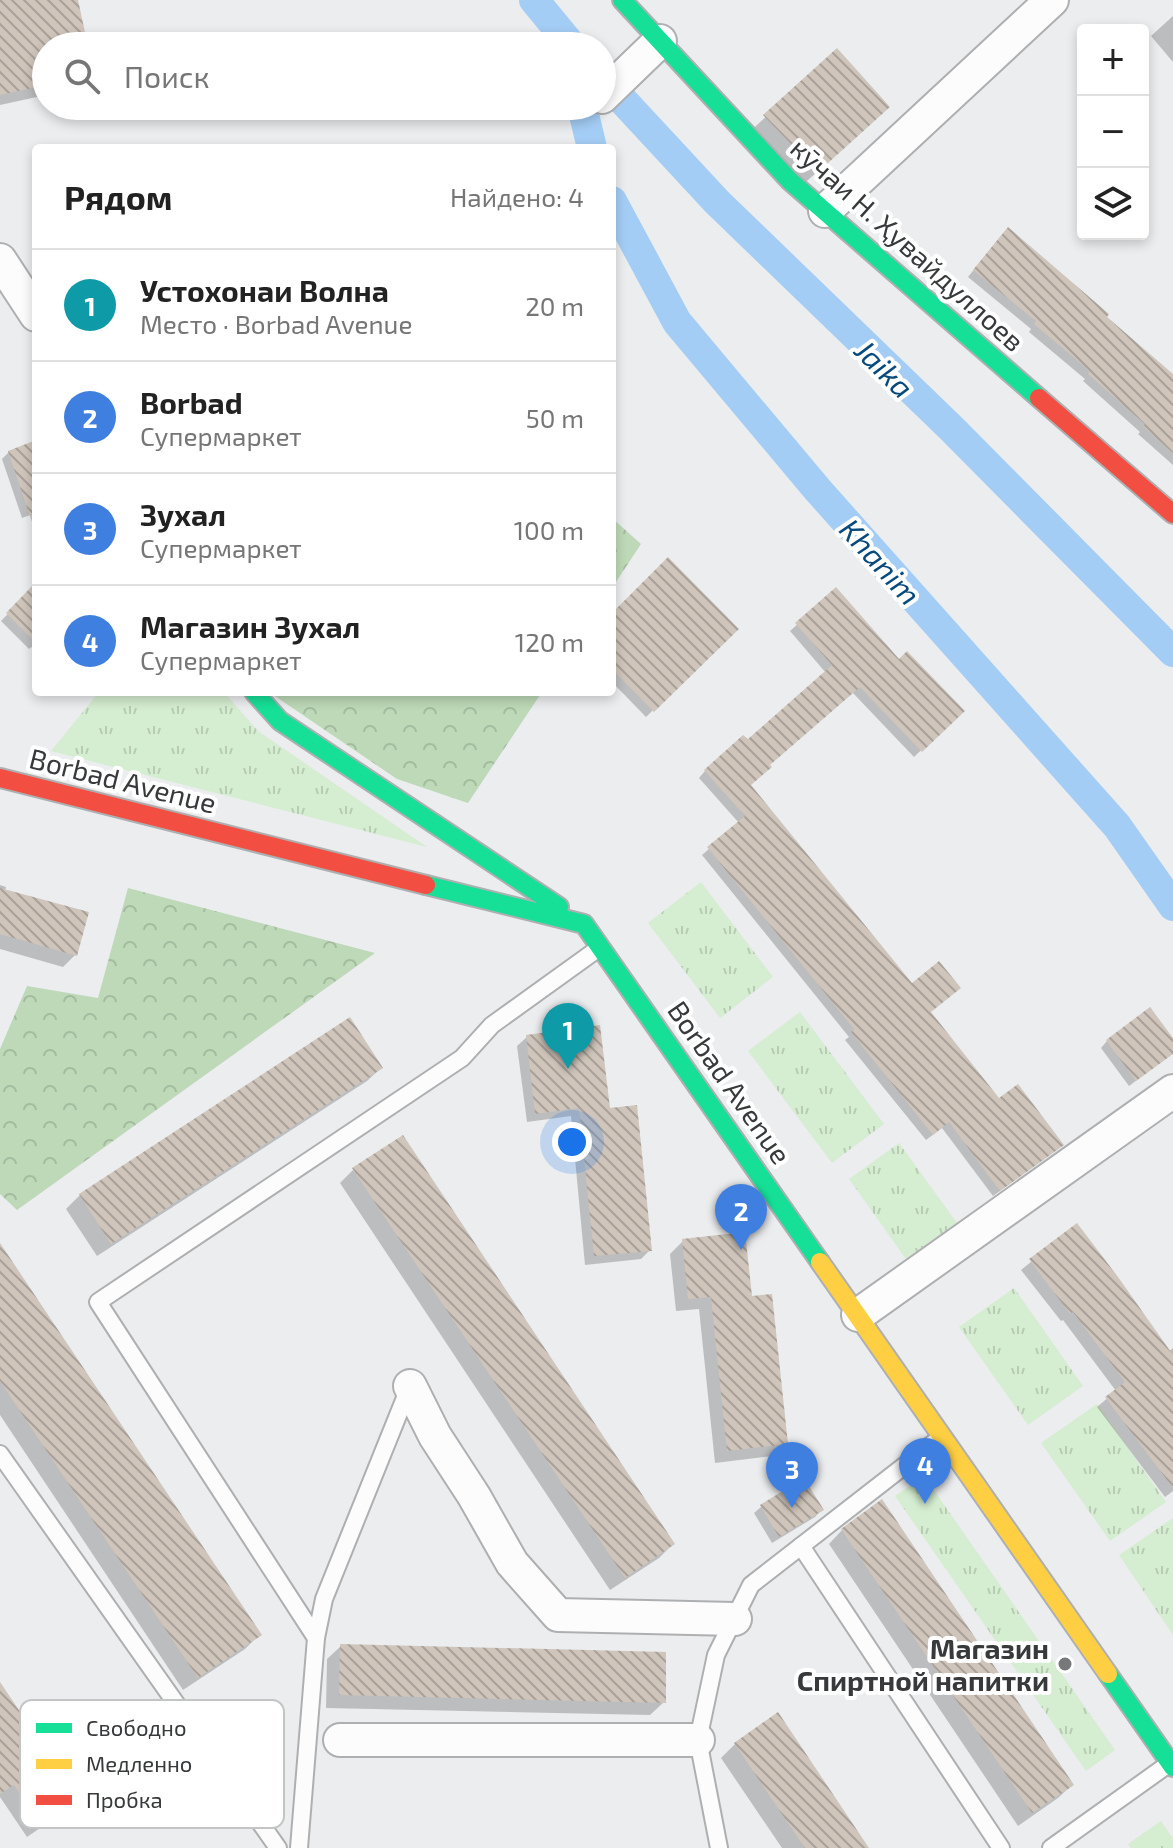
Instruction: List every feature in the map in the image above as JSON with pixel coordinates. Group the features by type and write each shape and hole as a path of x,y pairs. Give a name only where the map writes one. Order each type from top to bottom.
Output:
{"street":[{"name":"кӯчаи Н. Ҳувайдуллоев","path":"622,0 790,181 1173,514"},
{"path":"825,211 1052,0"},
{"path":"616,83 660,41"},
{"path":"0,260 32,309"},
{"path":"258,696 280,721 584,924"},
{"name":"Borbad Avenue","path":"0,778 584,924 1172,1765"},
{"path":"858,1315 1173,1091"},
{"path":"410,1386 435,1436 512,1563 558,1615 735,1619"},
{"path":"340,1740 698,1740"}],"lane":[{"path":"316,1638 98,1302 462,1058 492,1025 601,947"},
{"path":"299,1848 316,1638 324,1599 410,1386"},
{"path":"719,1848 698,1740 716,1655 751,1585 943,1435"},
{"path":"0,1454 174,1700"},
{"path":"801,1546 1001,1848"},
{"path":"1051,1848 1172,1765"},
{"path":"264,1828 278,1848"}],"green space":[{"path":"616,522 641,544 616,582"},
{"path":"96,696 227,696 258,731 427,847 51,751"},
{"path":"275,696 539,696 468,803 397,779"},
{"path":"701,882 773,977 720,1018 648,923"},
{"path":"128,888 375,953 17,1210 0,1194 0,1049 27,986 98,998"},
{"path":"800,1012 884,1124 832,1163 748,1051"},
{"path":"899,1143 957,1223 906,1259 849,1179"},
{"path":"1014,1288 1083,1386 1028,1425 959,1327"},
{"path":"1097,1404 1166,1502 1110,1541 1041,1443"},
{"path":"924,1476 1115,1750 1086,1771 895,1496"},
{"path":"1173,1518 1173,1635 1119,1555"},
{"path":"1161,1821 1173,1839 1173,1848 1131,1848 1128,1844"}],"building":[{"path":"0,0 78,0 85,32 32,32 32,88 0,95"},
{"path":"837,48 890,107 818,172 763,115"},
{"path":"1008,227 1173,374 1173,453 1088,374 1090,371 1034,324 1036,321 973,270"},
{"path":"32,442 32,522 8,451"},
{"path":"668,557 739,629 654,712 616,673 616,609"},
{"path":"32,586 32,639 6,613"},
{"path":"836,587 899,659 907,651 965,711 922,752 860,687 751,785 912,983 939,961 961,988 931,1012 999,1098 1018,1084 1064,1145 1000,1191 949,1122 933,1135 851,1032 854,1029 707,847 745,816 704,770 743,735 748,739 832,665 795,623"},
{"path":"0,888 89,912 77,956 0,934"},
{"path":"1150,1007 1173,1038 1173,1054 1136,1081 1106,1040"},
{"path":"350,1017 383,1068 111,1244 79,1194"},
{"path":"600,1025 610,1108 637,1105 652,1251 594,1256 579,1108 535,1114 526,1035"},
{"path":"403,1135 675,1544 625,1578 352,1168"},
{"path":"1077,1223 1173,1355 1173,1488 1105,1397 1125,1382 1029,1259"},
{"path":"745,1232 752,1296 772,1294 788,1444 727,1451 711,1297 688,1299 682,1239"},
{"path":"0,1243 262,1635 198,1678 0,1381"},
{"path":"804,1478 824,1510 779,1537 760,1505"},
{"path":"882,1499 1074,1785 1032,1813 841,1529"},
{"path":"340,1644 666,1652 666,1703 339,1695"},
{"path":"0,1682 20,1712 20,1794 14,1785 0,1794"},
{"path":"778,1712 869,1848 805,1848 734,1743"}],"waterway":[{"name":"Jaika","path":"534,0 560,32"},
{"name":"Jaika","path":"616,93 717,202 951,428 1173,652"},
{"name":"Khanim","path":"585,120 591,144"},
{"name":"Khanim","path":"616,208 677,322 817,489 1117,826 1173,906"}],"traffic: fast":[{"path":"622,0 790,181 1039,398"},
{"path":"258,696 280,721 559,907"},
{"path":"426,885 584,924 820,1262"},
{"path":"1108,1674 1173,1767"}],"traffic: slow":[{"path":"820,1262 1108,1674"}],"traffic: jam":[{"path":"1039,398 1173,514"},
{"path":"0,778 426,885"}],"place":[{"name":"Устохонаи Волна","path":"568,1069"},
{"name":"Borbad","path":"741,1250"},
{"name":"Магазин Зухал","path":"925,1504"},
{"name":"Зухал","path":"792,1508"},
{"name":"Магазин Спиртной напитки","path":"1065,1664"}]}
